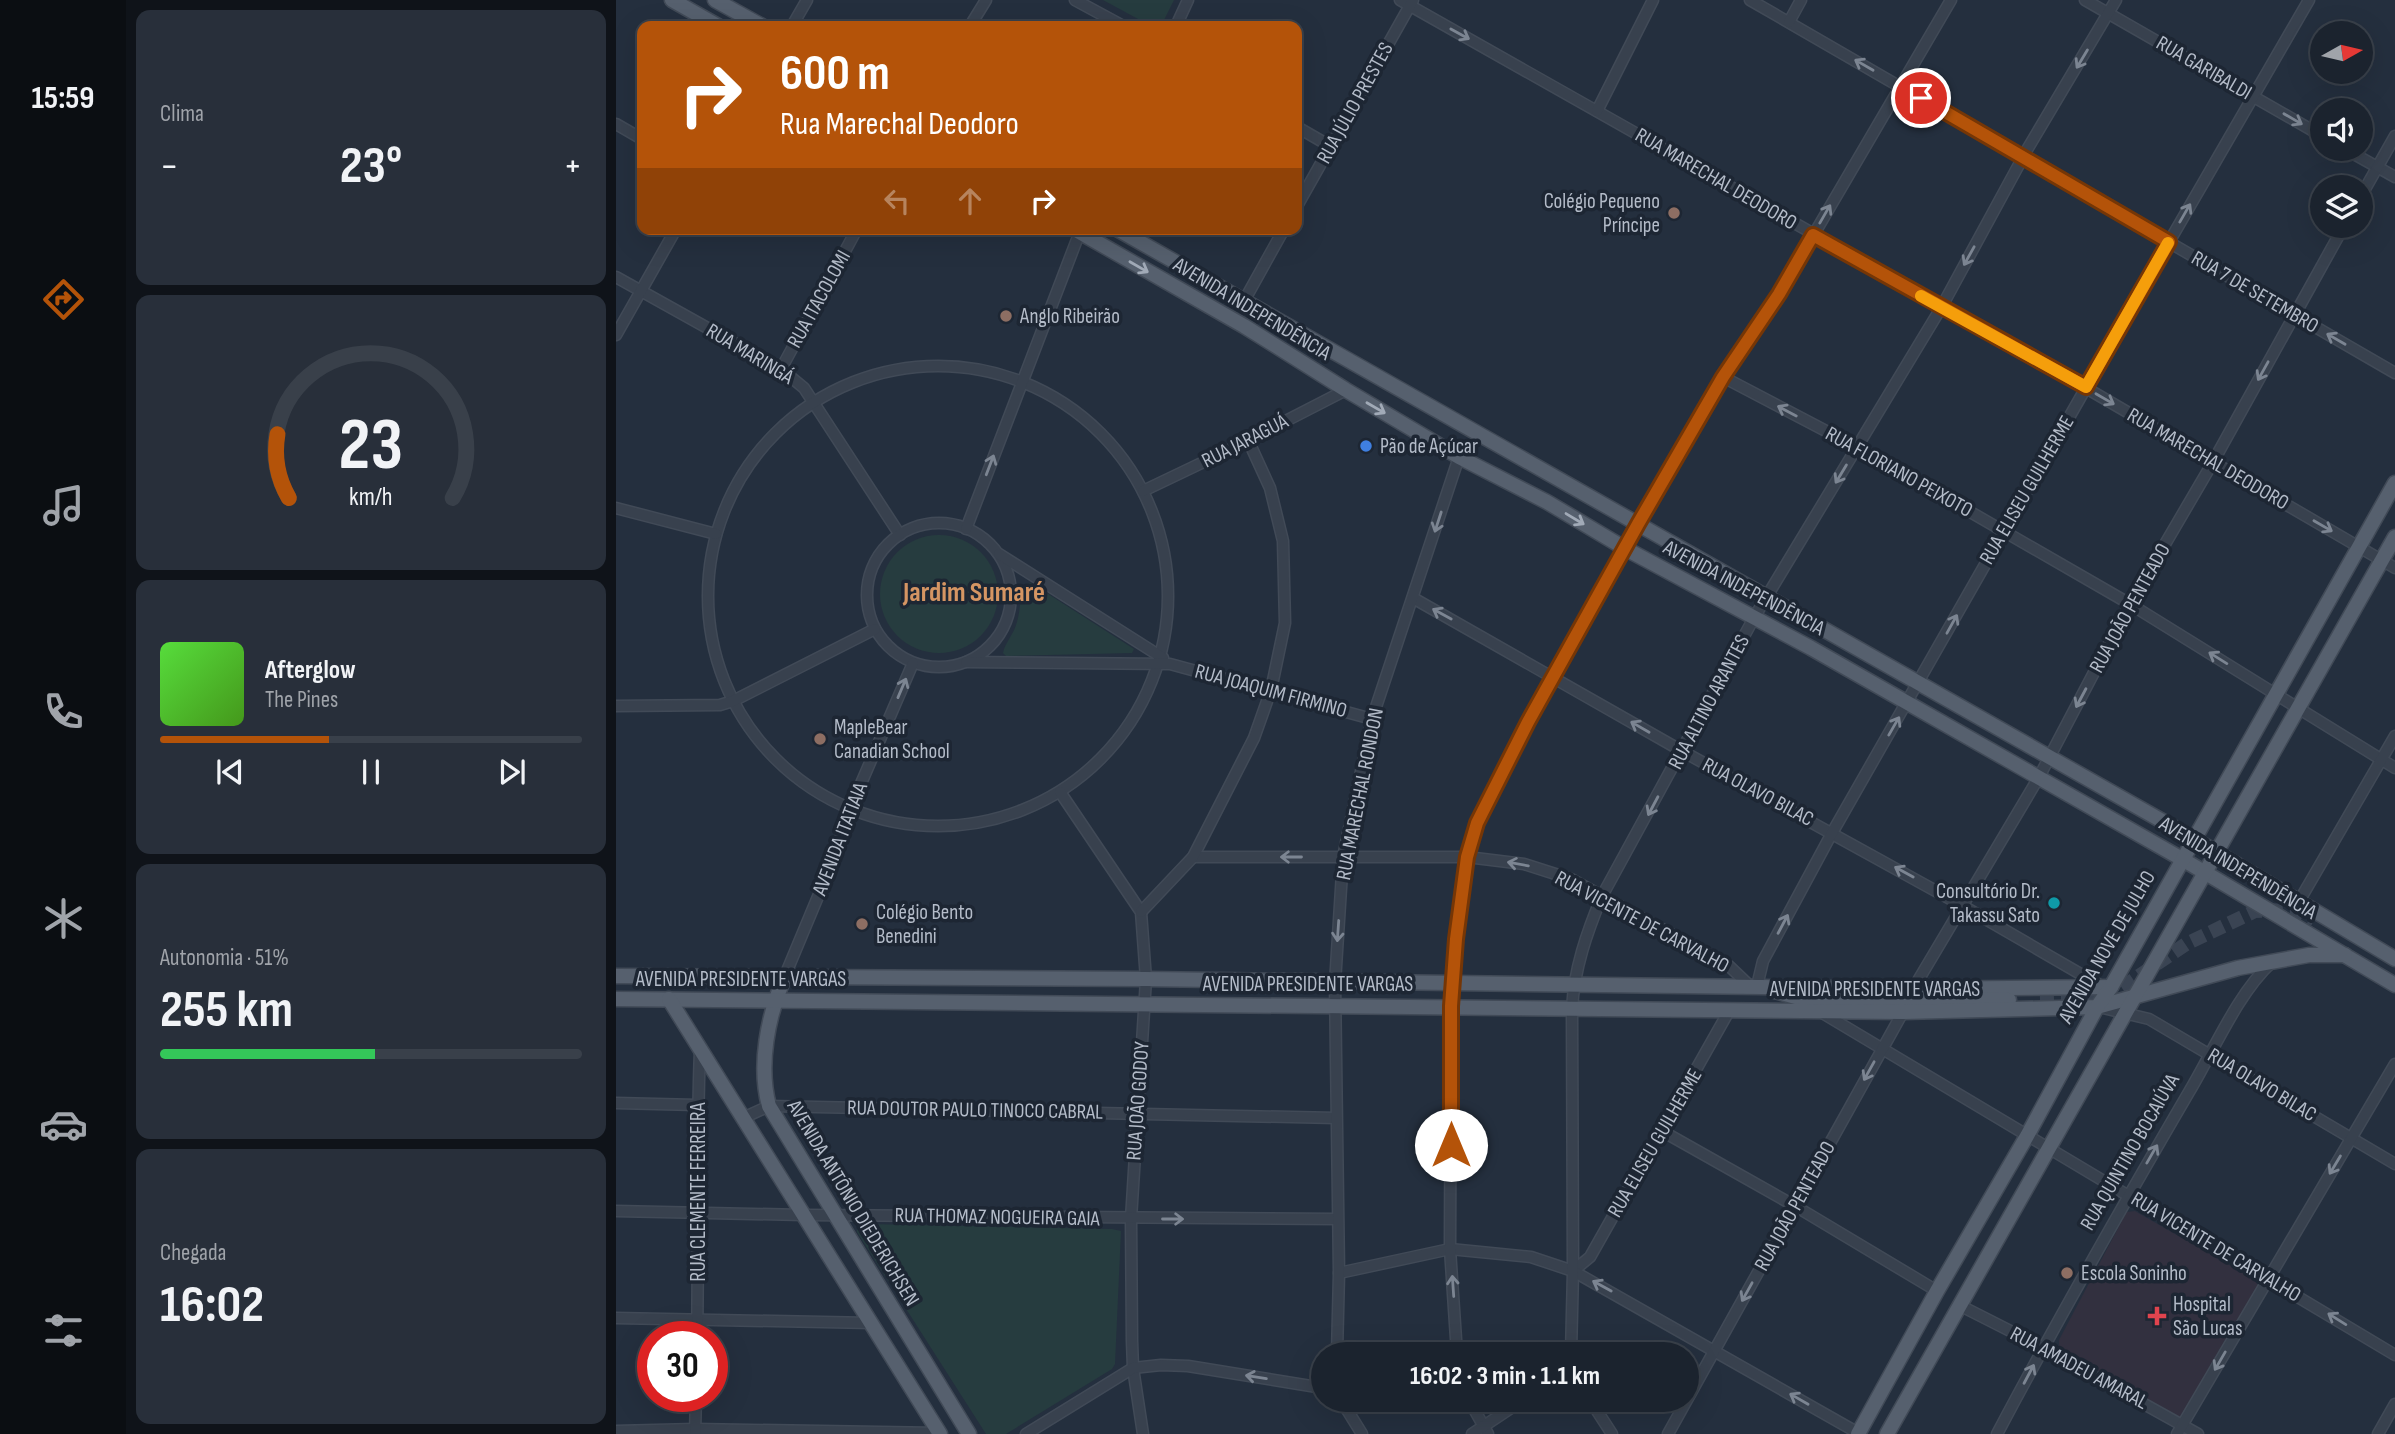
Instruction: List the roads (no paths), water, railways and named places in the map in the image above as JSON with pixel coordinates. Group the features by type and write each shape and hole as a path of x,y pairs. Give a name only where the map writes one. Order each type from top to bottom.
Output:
{"main road":[{"path":"672,0 709,21"},
{"path":"715,0 753,21"},
{"name":"AVENIDA INDEPENDÊNCIA","path":"1087,235 1244,326 1459,457 1755,616 2182,859 2395,985"},
{"name":"AVENIDA INDEPENDÊNCIA","path":"1128,235 2194,839 2298,903 2391,954"},
{"name":"AVENIDA NOVE DE JULHO","path":"1859,1434 1937,1291 2027,1136 2107,987 2277,694 2395,482"},
{"path":"1888,1434 2298,707 2389,564 2395,537"},
{"path":"2314,919 2395,969"},
{"path":"2097,1007 2238,968 2309,955 2345,955"},
{"name":"AVENIDA PRESIDENTE VARGAS","path":"616,976 1146,979 1913,989 2107,987"},
{"name":"AVENIDA ANTÔNIO DIEDERICHSEN","path":"784,978 776,999 764,1058 764,1082 769,1106 969,1434"},
{"path":"1753,986 1799,999 2040,1000"},
{"name":"AVENIDA PRESIDENTE VARGAS","path":"616,999 1903,1012 2097,1007"},
{"path":"669,999 940,1434"}],"street":[{"path":"795,21 807,0"},
{"path":"974,21 986,0"},
{"path":"1075,0 1114,21"},
{"path":"1178,21 1188,0"},
{"path":"1597,111 1653,0"},
{"name":"RUA 7 DE SETEMBRO","path":"1750,0 2395,373"},
{"path":"1789,22 1801,0"},
{"path":"1456,1342 1450,1249 1452,984 1467,857 1483,811 1528,722 1555,678 1638,524 1723,377 1779,294 1951,0"},
{"name":"RUA GARIBALDI","path":"2085,0 2310,129"},
{"name":"RUA ALTINO ARANTES","path":"1570,1342 1573,1271 1572,1009 1573,986 1587,931 1602,896 1755,616 1941,307 2024,157 2116,0"},
{"name":"RUA ELISEU GUILHERME","path":"1753,986 1763,961 1832,833 2309,0"},
{"name":"RUA MARECHAL DEODORO","path":"1407,2 1813,235 2086,387 2389,564"},
{"name":"RUA JÚLIO PRESTES","path":"1302,197 1407,2"},
{"path":"616,124 637,136"},
{"path":"1302,130 1330,146"},
{"path":"2373,175 2395,136"},
{"path":"2366,161 2395,177"},
{"path":"616,335 672,235"},
{"name":"RUA ITACOLOMI","path":"781,369 854,235"},
{"path":"966,528 1076,235"},
{"path":"1244,301 1281,235"},
{"name":"RUA JOÃO PENTEADO","path":"1913,989 2039,777 2130,604 2213,462 2337,238"},
{"name":"RUA MARINGÁ","path":"616,276 781,369 804,388 900,535"},
{"path":"937,364 980,368 1022,380 1070,407 1104,436 1126,462 1143,491 1162,544 1168,600 1159,660 1142,703 1120,737 1092,767 1060,792 1020,811 968,824 935,827 892,822 850,809 794,776 750,729 733,701 720,669 708,602 709,568 716,534 737,482 770,437 813,401 852,381 904,367 937,364"},
{"name":"RUA FLORIANO PEIXOTO","path":"1723,377 1857,448 2130,604 2395,768"},
{"name":"RUA JARAGUÁ","path":"1143,491 1346,390"},
{"path":"1141,912 1193,857 1254,738 1271,690 1285,623 1283,541 1270,488 1248,440"},
{"name":"RUA MARECHAL RONDON","path":"1336,1342 1339,1273 1335,983 1343,857 1372,719 1459,457"},
{"path":"616,508 716,534"},
{"path":"997,553 1007,572 1011,593 1008,615 999,635 985,651 966,662 940,668 913,663 891,649 875,629 868,609 868,587 873,567 884,549 900,535 916,527 949,524 966,528 983,538 997,553 1159,660"},
{"name":"RUA OLAVO BILAC","path":"1413,598 2107,987"},
{"path":"616,706 720,705 733,701 875,629"},
{"name":"RUA JOAQUIM FIRMINO","path":"966,662 1159,660 1372,719"},
{"name":"AVENIDA ITATIAIA","path":"784,978 832,863 850,809 913,663"},
{"path":"2298,903 2395,736"},
{"name":"RUA JOÃO GODOY","path":"1060,792 1141,912 1146,979 1131,1219 1133,1368 1143,1434"},
{"name":"RUA VICENTE DE CARVALHO","path":"1193,857 1467,857 1524,864 1571,879 1729,965 1753,986"},
{"name":"RUA QUINTINO BOCAIÚVA","path":"1997,1434 2210,1054 2257,976 2273,962"},
{"name":"AVENIDA PRESIDENTE VARGAS","path":"2097,1007 2126,1012"},
{"name":"RUA ELISEU GUILHERME","path":"1573,1271 1590,1257 1729,1011"},
{"name":"RUA VICENTE DE CARVALHO","path":"1819,1011 2395,1355"},
{"name":"RUA JOÃO PENTEADO","path":"1668,1434 1903,1012"},
{"name":"RUA OLAVO BILAC","path":"2126,1012 2148,1019 2210,1054 2395,1164"},
{"name":"RUA CLEMENTE FERREIRA","path":"698,1321 700,1047"},
{"path":"2180,1429 2395,1064"},
{"path":"616,1103 698,1105"},
{"name":"RUA DOUTOR PAULO TINOCO CABRAL","path":"743,1118 769,1106 1336,1118"},
{"path":"1662,1131 1937,1291"},
{"name":"RUA THOMAZ NOGUEIRA GAIA","path":"616,1211 1131,1219 1337,1219"},
{"path":"1339,1273 1450,1249 1531,1257 1573,1271 1859,1434"},
{"path":"1573,1249 1590,1257"},
{"name":"RUA AMADEU AMARAL","path":"1959,1305 2043,1348 2180,1429 2198,1434"},
{"path":"616,1318 872,1323"},
{"path":"1026,1434 1133,1368 1188,1366 1311,1386"},
{"path":"2378,1434 2395,1404"},
{"path":"695,1432 696,1412"},
{"path":"1348,1412 1362,1434"},
{"path":"1476,1412 1486,1430"},
{"path":"1472,1434 1486,1430 1508,1412"},
{"path":"1598,1412 1612,1434"},
{"path":"616,1431 940,1434"}],"tunnel":[{"path":"2040,1000 2082,999 2114,993 2186,944 2255,911 2291,910 2314,919"}],"place":[{"name":"Colégio Pequeno Príncipe","path":"1674,213"},
{"name":"Anglo Ribeirão","path":"1006,316"},
{"name":"Pão de Açúcar","path":"1366,446"},
{"name":"MapleBear Canadian School","path":"820,739"},
{"name":"Consultório Dr. Takassu Sato","path":"2054,903"},
{"name":"Colégio Bento Benedini","path":"862,924"},
{"name":"Escola Soninho","path":"2067,1273"},
{"name":"Hospital São Lucas","path":"2157,1316"}],"district":[{"name":"Jardim Sumaré","path":"974,592"}]}
